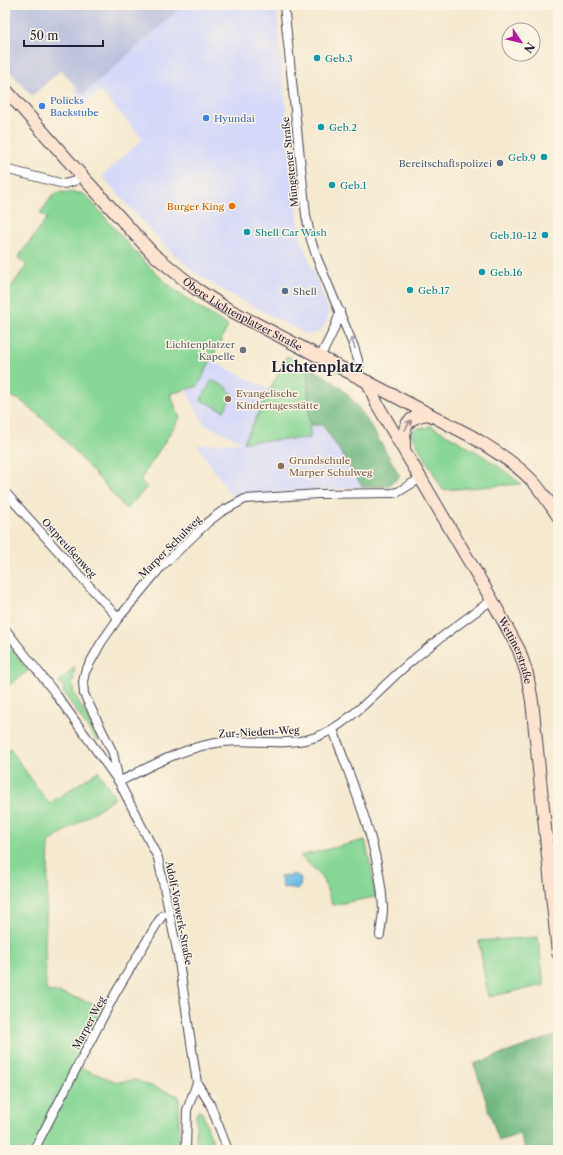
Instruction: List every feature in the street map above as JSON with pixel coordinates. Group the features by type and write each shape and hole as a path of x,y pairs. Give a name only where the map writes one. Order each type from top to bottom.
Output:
{"main road":[{"name":"Obere Lichtenplatzer Straße","path":"5,89 153,254 196,288 226,308 429,414 470,436 506,458 534,483 558,516"},
{"name":"Wettinerstraße","path":"363,380 422,478 519,650 527,674 532,702 558,953"},
{"path":"404,449 403,433 409,421 419,415 429,414"}],"street":[{"name":"Müngstener Straße","path":"284,5 306,215 311,240 354,347 363,380"},
{"path":"5,169 64,184 75,181 81,175"},
{"path":"320,357 335,328 340,311"},
{"name":"Marper Schulweg","path":"119,782 113,753 84,694 83,682 85,672 101,643 118,618 161,567 201,528 221,512 245,500 318,494 392,493 398,492 422,478"},
{"name":"Ostpreußenweg","path":"5,492 118,618"},
{"name":"Zur-Nieden-Weg","path":"119,782 178,753 199,747 221,742 245,740 297,741 316,737 333,730 356,712 410,663 492,600"},
{"name":"Adolf-Vorwerk-Straße","path":"5,629 55,693 119,782 158,858 178,955 197,1083 187,1110 186,1150"},
{"path":"333,730 363,814 374,853 381,887 382,902 380,935"},
{"name":"Marper Weg","path":"34,1150 116,992 158,922 163,915 169,913"},
{"path":"197,1083 210,1104 228,1150"}],"shaded area":[{"path":"5,5 184,5 83,95 61,70 32,96 5,66"},
{"name":"Hyundai","path":"184,5 276,5 294,189 301,239 328,310 328,318 320,331 306,334 231,295 194,272 163,244 102,176 143,139 100,91 85,104 73,91 77,88 83,95"},
{"name":"Grundschule Marper Schulweg","path":"211,360 270,390 244,442 310,438 310,425 323,425 363,487 243,494 232,497 197,445 243,442 205,425 186,390 198,386"}],"green space":[{"path":"59,192 81,193 86,196 157,274 175,290 228,326 198,386 170,394 180,418 140,480 147,487 126,509 54,428 20,400 5,394 5,295 27,265 18,258 47,218 40,213 54,194"},
{"path":"287,356 307,366 310,438 244,442"},
{"path":"307,366 341,388 366,418 400,476 388,486 363,487 323,425 310,425"},
{"path":"212,380 228,388 227,390 233,393 224,411 201,400"},
{"path":"429,425 465,445 521,484 443,490 412,435 412,431 418,428 428,428"},
{"path":"5,640 28,671 5,688"},
{"path":"75,666 72,684 74,693 99,741 96,740 63,692 64,689 59,682"},
{"path":"10,749 49,804 98,771 115,798 49,842 45,946 46,991 59,993 104,1006 73,1065 117,1082 135,1080 179,1096 179,1150 5,1150 5,752"},
{"path":"365,840 371,867 375,897 332,905 327,888 321,877 313,867 300,856"},
{"path":"538,937 544,985 488,997 479,941"},
{"path":"556,1035 558,1039 558,1150 526,1150 519,1134 499,1141 474,1064"},
{"path":"198,1110 202,1113 216,1150 196,1150 196,1115"}],"water":[{"path":"286,875 287,877 296,875 301,878 300,886 297,890 288,887 283,888 280,876"}],"place":[{"name":"Geb.3","path":"317,58"},
{"name":"Policks Backstube","path":"42,106"},
{"name":"Hyundai","path":"206,118"},
{"name":"Geb.2","path":"321,127"},
{"name":"Geb.9","path":"544,157"},
{"name":"Bereitschaftspolizei","path":"500,163"},
{"name":"Geb.1","path":"332,185"},
{"name":"Burger King","path":"232,206"},
{"name":"Shell Car Wash","path":"247,232"},
{"name":"Geb.10-12","path":"545,235"},
{"name":"Geb.16","path":"482,272"},
{"name":"Geb.17","path":"410,290"},
{"name":"Shell","path":"285,291"},
{"name":"Lichtenplatzer Kapelle","path":"243,350"},
{"name":"Evangelische Kindertagesstätte","path":"228,399"},
{"name":"Grundschule Marper Schulweg","path":"281,466"}],"district":[{"name":"Lichtenplatz","path":"317,367"}]}
